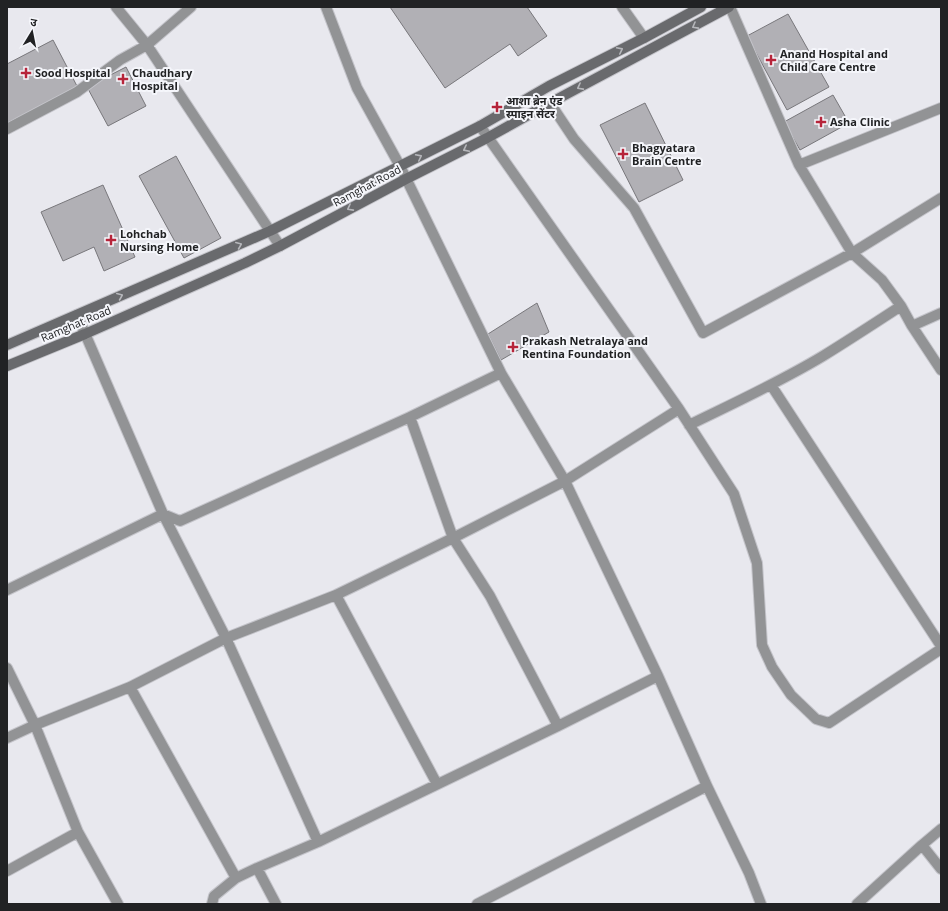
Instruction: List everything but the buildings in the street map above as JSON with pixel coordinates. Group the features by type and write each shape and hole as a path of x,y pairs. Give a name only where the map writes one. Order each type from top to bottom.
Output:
{"main road":[{"name":"Ramghat Road","path":"7,345 270,231 480,126 549,86 644,38 701,7"},
{"name":"Ramghat Road","path":"7,366 85,334 280,246 487,138 730,7"}],"street":[{"path":"116,7 147,45 280,246"},
{"path":"7,129 78,92 120,60 147,45 191,7"},
{"path":"326,7 357,88 400,166 501,373 565,481 658,676 762,904"},
{"path":"622,7 644,38"},
{"path":"730,7 799,165 852,253 882,280 901,306 912,326 941,370"},
{"path":"550,103 574,138 634,208 703,333 852,253 941,198"},
{"path":"799,165 941,108"},
{"path":"480,126 679,409 734,494 757,563 762,646 772,667 791,695 816,719 829,723 941,647 771,385"},
{"path":"689,425 771,385 823,356 901,306"},
{"path":"912,326 941,313"},
{"path":"77,315 163,514 226,638 318,842"},
{"path":"7,590 163,514 180,521 410,417 501,373"},
{"path":"7,738 35,725 130,687 226,638 336,595 453,538 565,481 679,409"},
{"path":"410,417 453,538 490,596 558,726"},
{"path":"336,595 437,784"},
{"path":"7,668 35,725 78,832 118,904"},
{"path":"212,904 214,896 236,878 318,842 658,676"},
{"path":"130,687 236,878"},
{"path":"477,904 707,786"},
{"path":"857,904 941,829"},
{"path":"7,871 78,832"},
{"path":"922,845 941,869"},
{"path":"257,868 276,904"}],"place":[{"name":"Anand Hospital and Child Care Centre","path":"771,60"},
{"name":"Sood Hospital","path":"26,73"},
{"name":"Chaudhary Hospital","path":"123,79"},
{"name":"आशा ब्रेन एंड स्पाइन सेंटर","path":"497,107"},
{"name":"Asha Clinic","path":"821,122"},
{"name":"Bhagyatara Brain Centre","path":"623,154"},
{"name":"Lohchab Nursing Home","path":"111,240"},
{"name":"Prakash Netralaya and Rentina Foundation","path":"513,347"}]}
